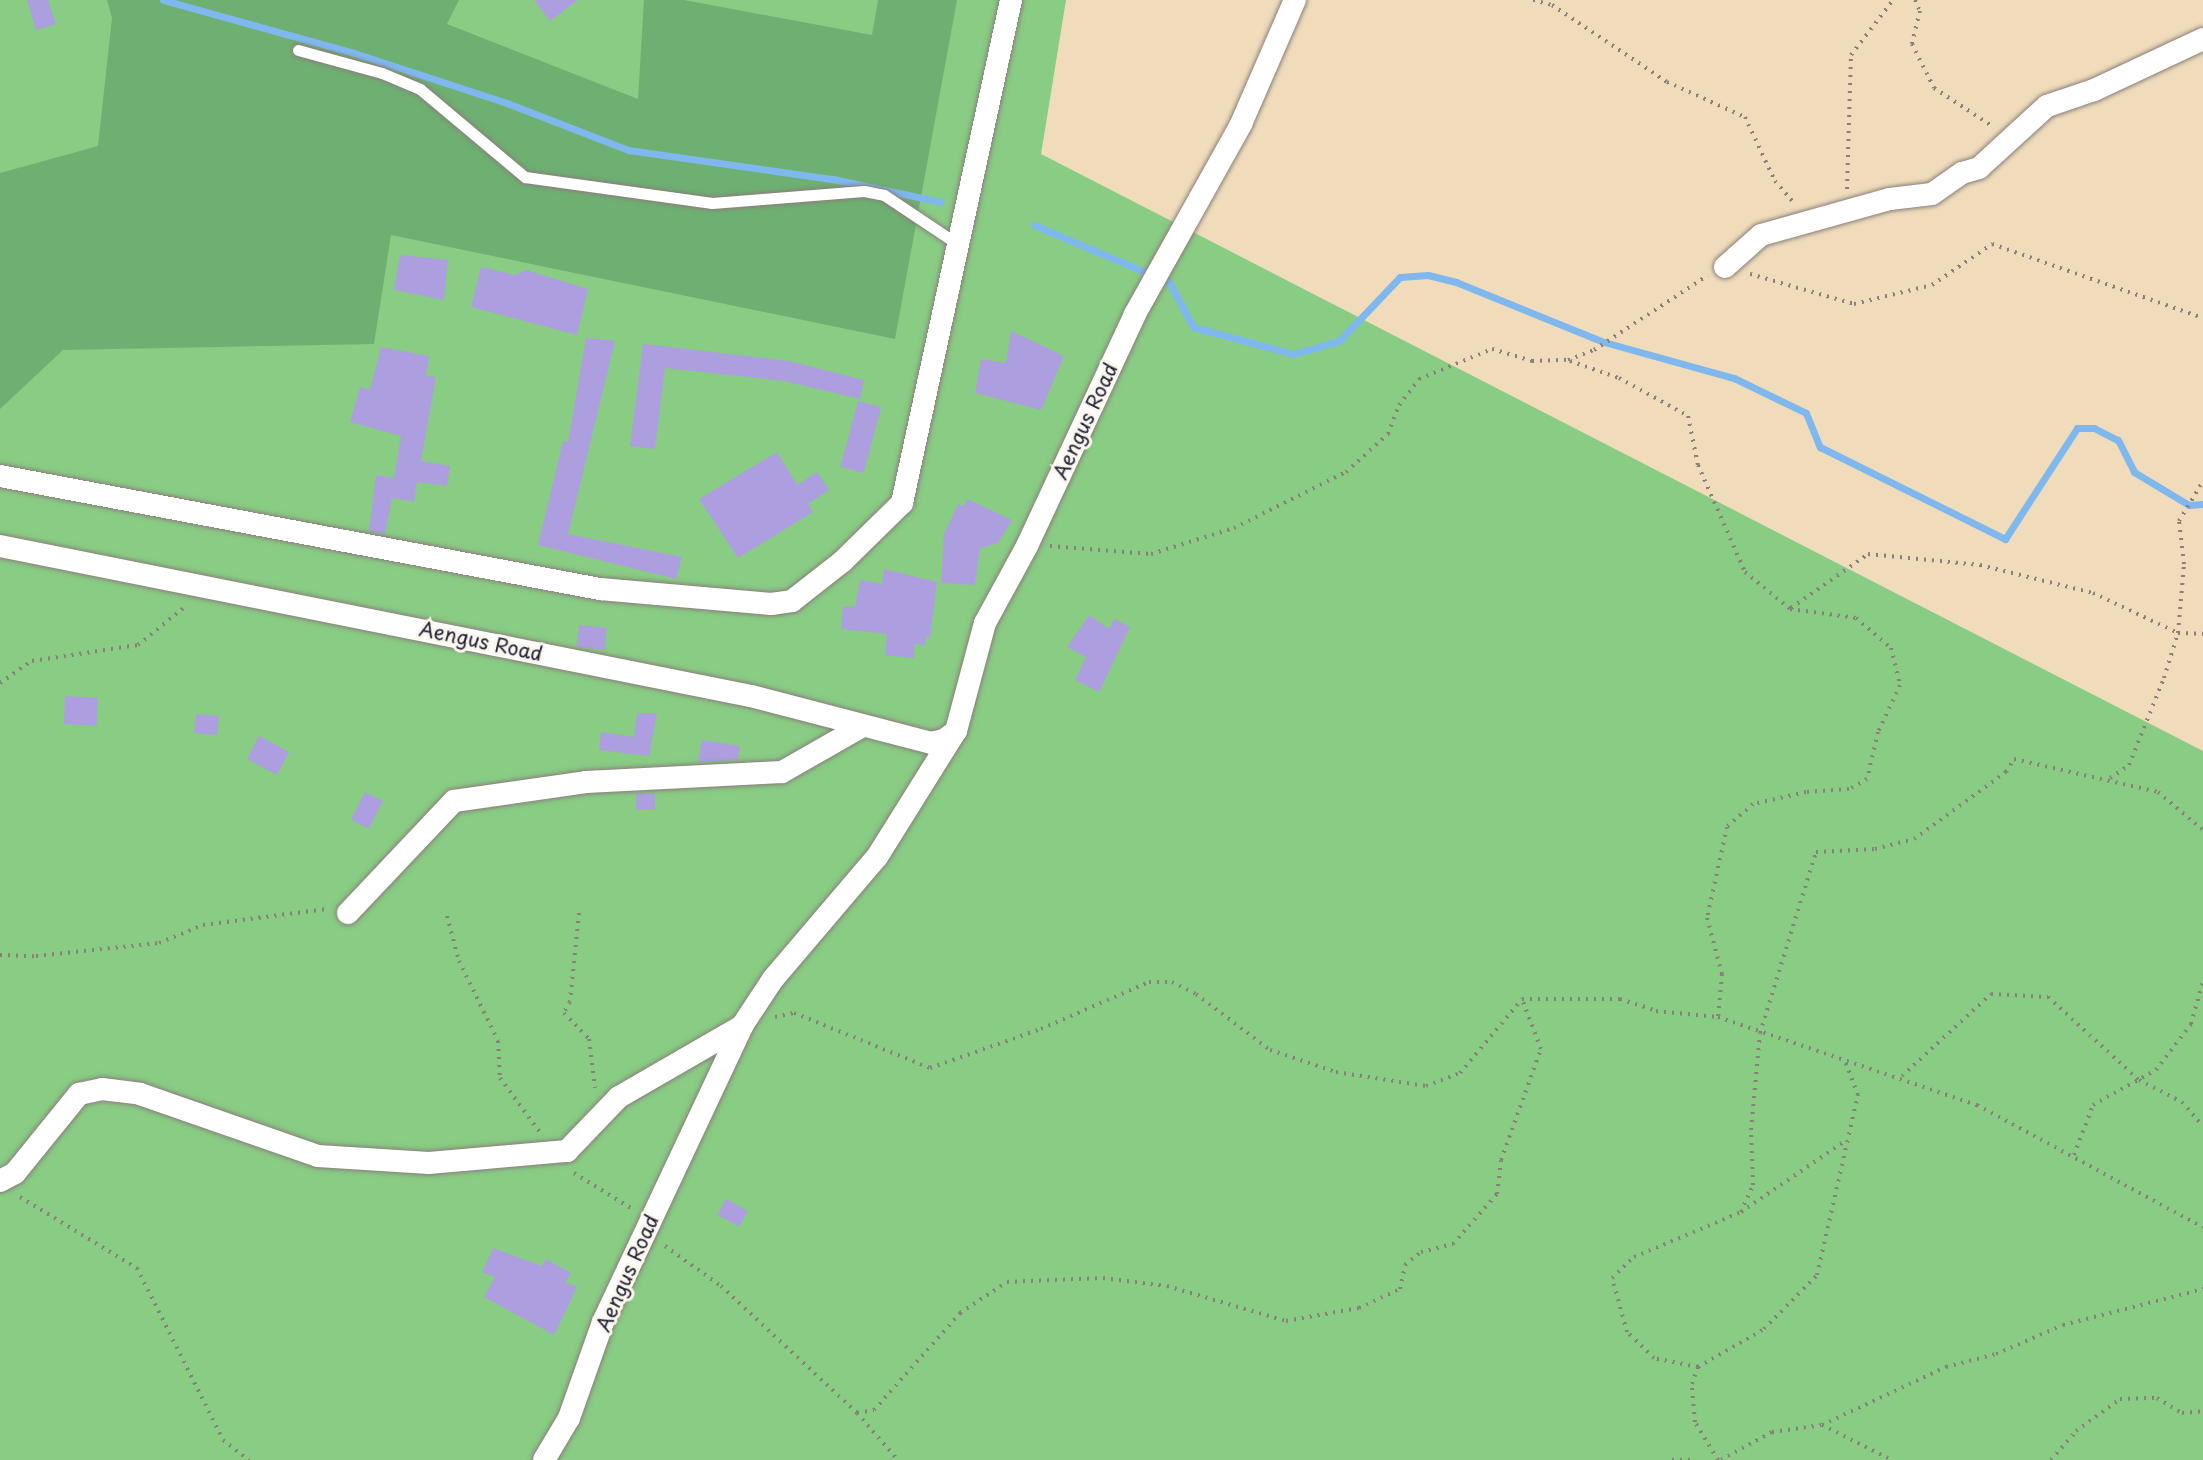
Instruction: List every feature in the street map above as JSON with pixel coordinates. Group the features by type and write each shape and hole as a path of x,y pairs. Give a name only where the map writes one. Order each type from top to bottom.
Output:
{"street":[{"path":"0,476 600,589 771,604 792,601 843,561 902,503 1011,0"},
{"name":"Aengus Road","path":"544,1460 569,1418 603,1322 742,1026 773,979 877,857 956,731 985,623 1027,546 1148,290 1241,124 1295,0"},
{"path":"1725,267 1761,235 1808,220 1932,194 1962,173 1979,168 2047,106 2094,90 2203,39"},
{"name":"Aengus Road","path":"0,546 751,696 859,728 931,743 956,731"},
{"path":"348,913 454,801 586,782 782,772 859,728"},
{"path":"7,1188 15,1173 79,1094 102,1089 140,1094 318,1156 429,1163 567,1151 619,1097 742,1026"}],"lane":[{"path":"298,50 382,73 420,89 525,177 712,203 864,191 884,195 960,246"}],"path":[{"path":"1533,0 1552,5 1667,82 1745,117 1775,181 1808,220"},
{"path":"1846,211 1851,55 1893,0"},
{"path":"1915,0 1920,11 1912,44 1934,88 2011,138"},
{"path":"1027,546 1151,554 1183,547 1234,528 1346,472 1388,434 1399,405 1419,379 1492,349 1532,361 1568,360 1594,350 1691,284 1725,267 1854,304 1932,285 1992,244 2203,318"},
{"path":"1568,360 1619,378 1688,416 1698,465 1745,572 1790,609 1856,618 1891,648 1900,685 1878,732 1867,779 1849,789 1753,804 1727,827 1707,918 1722,974 1718,1017"},
{"path":"2110,778 2129,765 2178,633 2184,564 2179,521 2203,481"},
{"path":"1790,609 1868,554 1980,565 2093,593 2178,633 2203,634"},
{"path":"0,683 32,661 138,645 210,586"},
{"path":"1741,1212 1753,1185 1751,1130 1760,1033 1816,852 1875,849 1914,839 2006,772 2014,759 2110,778 2158,792 2203,830"},
{"path":"0,955 36,956 159,943 229,921 338,908 348,913"},
{"path":"579,913 570,1002 564,1013 589,1039 601,1118"},
{"path":"447,916 459,961 498,1041 500,1078 530,1122 567,1151"},
{"path":"2074,1155 2093,1105 2156,1070 2191,1024 2203,981"},
{"path":"742,1026 794,1013 930,1068 1078,1015 1149,982 1172,982 1196,994 1270,1050 1336,1072 1426,1086 1460,1073 1522,999"},
{"path":"1901,1077 1991,994 2048,997 2139,1080 2182,1102 2203,1126"},
{"path":"1522,999 1620,999 1656,1011 1718,1017 1901,1077 1977,1105 2203,1227"},
{"path":"857,1413 874,1410 960,1313 1007,1282 1103,1278 1154,1284 1286,1321 1359,1308 1400,1289 1405,1265 1421,1252 1453,1244 1497,1194 1501,1160 1541,1049 1522,999"},
{"path":"1845,1061 1858,1095 1845,1141 1838,1197 1817,1275 1764,1329 1698,1367 1692,1384 1695,1422 1720,1460 1772,1432 1822,1425 1946,1367 1996,1354 2063,1325 2203,1289"},
{"path":"1698,1367 1654,1358 1627,1332 1612,1278 1634,1257 1741,1212 1845,1141"},
{"path":"545,1153 650,1219 666,1249 721,1286 857,1413 898,1460"},
{"path":"7,1188 137,1268 223,1440 249,1460"},
{"path":"2051,1460 2076,1431 2120,1399 2157,1398 2182,1413 2203,1411"},
{"path":"1822,1425 1892,1460"},
{"path":"1672,1460 1696,1460"}],"green space":[{"path":"0,0 1066,0 1041,154 2203,751 2203,1460 0,1460"},
{"path":"107,0 459,0 447,24 638,99 644,0 684,0 872,35 878,0 957,0 895,339 391,235 374,344 63,350 0,409 0,173 98,146 112,18"}],"building":[{"path":"27,0 48,0 56,24 36,30"},
{"path":"534,0 578,0 550,21"},
{"path":"400,255 448,260 444,300 394,290"},
{"path":"481,267 515,275 526,270 588,289 577,335 471,307"},
{"path":"1011,331 1064,356 1041,410 975,393 981,359 1006,363"},
{"path":"586,338 615,341 568,534 682,557 676,579 538,545 563,441 568,442"},
{"path":"643,344 789,361 864,380 860,399 784,381 665,368 655,449 630,446"},
{"path":"381,347 429,356 426,376 436,377 421,461 450,466 447,486 417,482 414,502 392,498 385,534 369,531 376,475 394,478 401,436 350,422 360,387 370,390"},
{"path":"858,401 881,407 864,473 840,467"},
{"path":"777,452 797,485 817,472 829,490 808,504 813,512 738,558 699,499"},
{"path":"967,499 1012,520 998,543 980,548 975,585 941,583 944,534 958,504 964,506"},
{"path":"884,569 937,582 930,638 926,637 925,645 915,644 914,658 885,655 887,634 841,629 843,606 855,607 860,580 882,584"},
{"path":"1089,615 1109,629 1114,619 1130,627 1099,692 1075,680 1086,657 1067,647"},
{"path":"579,625 607,628 605,650 577,647"},
{"path":"65,696 98,698 96,726 64,724"},
{"path":"637,713 657,713 649,756 599,750 601,732 634,737"},
{"path":"196,714 219,716 217,735 194,733"},
{"path":"259,736 289,752 277,775 247,759"},
{"path":"702,740 740,746 738,760 698,762"},
{"path":"365,792 383,801 369,829 351,820"},
{"path":"636,793 655,793 655,810 636,810"},
{"path":"726,1199 748,1211 739,1227 717,1215"},
{"path":"493,1248 542,1266 546,1259 571,1273 565,1282 577,1287 554,1335 484,1297 495,1277 482,1272"}],"waterway":[{"path":"163,0 354,53 507,103 628,150 833,179 941,202"},
{"path":"1034,225 1169,282 1193,327 1293,354 1339,341 1400,277 1428,275 1456,282 1604,342 1734,378 1806,413 1820,447 2005,539 2077,428 2094,428 2118,440 2134,472 2189,505 2203,504"}]}
